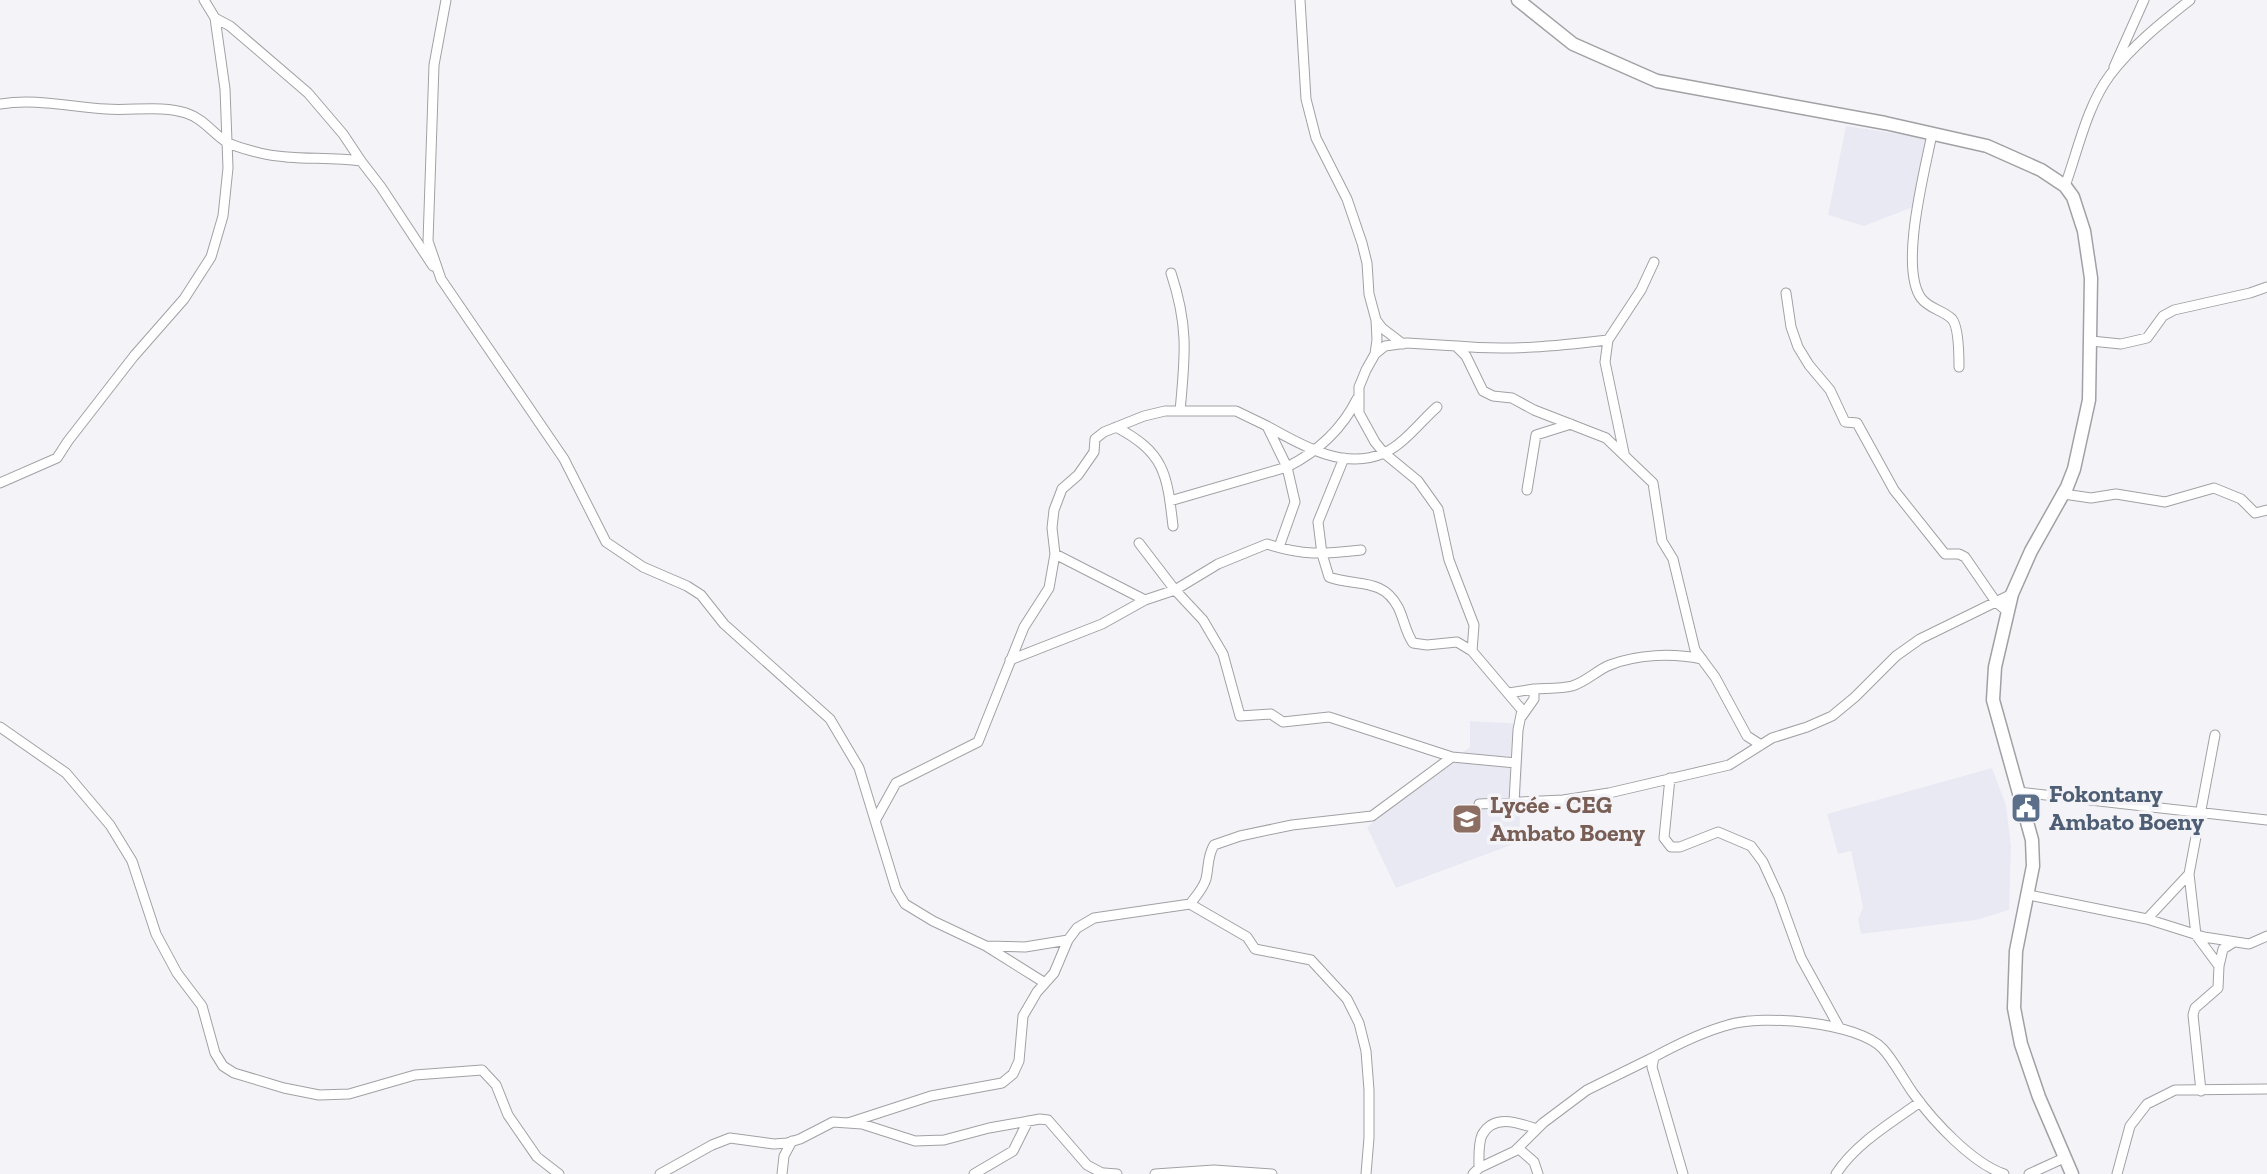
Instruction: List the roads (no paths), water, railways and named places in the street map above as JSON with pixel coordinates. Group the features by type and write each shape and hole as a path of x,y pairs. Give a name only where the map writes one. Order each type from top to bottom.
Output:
{"street":[{"path":"0,483 57,458 134,356 184,299 211,257 223,216 228,168 225,89 215,18 204,0"},
{"path":"441,279 428,241 434,76 446,0"},
{"path":"1300,0 1306,99 1316,138 1347,199 1362,243 1367,263 1369,294 1376,320 1375,354 1362,378 1359,413 1384,453 1418,481 1438,509 1449,560 1474,625 1472,651"},
{"path":"1518,0 1573,44 1657,81 1753,97 1987,146 2041,170 2065,186 2073,197 2084,231 2091,278 2089,400 2074,469 2064,494 2031,551 2012,594 1995,667 1993,700 2032,840 2034,866 2016,951 2014,1009 2030,1071 2072,1174"},
{"path":"2065,186 2095,101 2110,75 2144,0"},
{"path":"2110,75 2157,26 2190,0"},
{"path":"215,18 230,26 308,93 343,134 382,187 441,279 564,459 606,542 643,567 701,595 724,624 830,719 859,768 896,889 905,904 933,921 986,946 1045,983"},
{"path":"0,104 51,102 105,109 187,113 208,125 227,143 284,158 333,157 361,160"},
{"path":"1931,134 1913,233 1911,264 1920,297 1934,310 1952,319 1956,328 1959,367"},
{"path":"1625,455 1605,362 1608,340 1641,290 1654,262"},
{"path":"1171,273 1181,304 1186,342 1180,411"},
{"path":"2091,341 2121,344 2134,342 2147,338 2163,316 2174,310 2267,287"},
{"path":"1786,293 1791,327 1798,347 1830,390 1840,415 1845,422 1857,423 1894,490 1945,554 1965,557 1996,601 2008,612"},
{"path":"1376,320 1403,344"},
{"path":"1375,354 1385,346 1403,344 1494,349 1534,348 1608,340"},
{"path":"1456,346 1466,356 1483,391 1493,397 1512,398 1534,410 1606,438 1653,483 1662,541 1673,559 1695,650 1715,677 1746,736 1761,745"},
{"path":"1170,501 1303,460 1340,428 1359,396"},
{"path":"875,821 896,783 978,742 1024,627 1048,588 1055,554 1052,528 1054,510 1062,489 1078,475 1094,452 1095,439 1116,427 1165,411 1237,411 1312,451 1344,458 1366,457 1384,453 1405,438 1437,407"},
{"path":"1527,490 1536,435 1571,424"},
{"path":"1267,426 1287,467 1295,502 1279,547"},
{"path":"1116,427 1149,448 1160,463 1170,501 1173,526"},
{"path":"1344,458 1318,522 1322,554 1329,577 1380,587 1392,596 1413,643 1427,645 1457,642 1472,651 1509,693 1522,710 1518,730 1514,802"},
{"path":"2064,494 2091,498 2116,494 2165,502 2214,488 2241,499 2255,513 2267,510"},
{"path":"1139,543 1175,590 1203,620 1223,654 1240,716 1271,714 1283,722 1329,718 1452,757 1516,763"},
{"path":"1010,660 1091,629 1145,600 1175,590 1218,564 1267,544 1294,553 1322,554 1361,550"},
{"path":"1055,554 1145,600"},
{"path":"1479,804 1563,800 1609,793 1729,765 1772,738 1832,716 1896,656 1912,645 2012,594"},
{"path":"1509,693 1572,686 1610,665 1629,660 1684,655 1702,659"},
{"path":"1522,716 1534,699 1534,689"},
{"path":"0,727 66,774 110,825 132,861 156,934 177,973 202,1006 215,1053 223,1066 234,1073 319,1095 349,1094 415,1075 482,1070 496,1085 509,1115 537,1157 559,1174"},
{"path":"2215,735 2189,874 2196,935 2218,966"},
{"path":"1190,904 1201,891 1206,879 1208,855 1214,845 1240,836 1292,825 1372,816 1452,757"},
{"path":"1670,778 1664,838 1671,847 1680,847 1718,832 1751,846 1763,862 1779,897 1801,958 1839,1027"},
{"path":"2019,792 2267,820"},
{"path":"2147,919 2189,874"},
{"path":"2029,895 2147,919 2196,935 2234,942 2249,944 2267,936"},
{"path":"848,1123 931,1096 1002,1083 1013,1074 1019,1062 1023,1017 1037,992 1054,973 1068,940 1077,928 1094,918 1190,904 1247,937 1255,949 1311,960 1347,999 1359,1023 1366,1051 1369,1102 1366,1174"},
{"path":"986,946 1025,947 1068,940"},
{"path":"2201,1091 2193,1015 2195,1007 2218,988 2218,966 2223,948 2234,942"},
{"path":"1476,1171 1518,1148 1537,1129 1587,1090 1681,1042 1752,1020 1839,1027 1870,1038 1884,1049 1920,1102 1941,1125 1990,1169 2004,1174"},
{"path":"1654,1057 1651,1067 1683,1174"},
{"path":"2118,1174 2130,1126 2147,1104 2175,1090 2267,1089"},
{"path":"1836,1174 1864,1144 1920,1102"},
{"path":"660,1174 730,1138 774,1144 792,1141 833,1122 862,1124 915,1141 944,1140 1048,1119 1087,1165 1104,1174 1118,1174"},
{"path":"1476,1171 1481,1137 1488,1128 1509,1120 1537,1129"},
{"path":"974,1174 1013,1151 1028,1121"},
{"path":"782,1174 784,1156 792,1141"},
{"path":"1518,1148 1534,1162 1538,1174"},
{"path":"2029,1174 2039,1172 2064,1158"},
{"path":"1155,1174 1214,1170 1272,1174"}],"place":[{"name":"Fokontany Ambato Boeny","path":"2026,808"},
{"name":"Lycée - CEG Ambato Boeny","path":"1467,819"}]}
